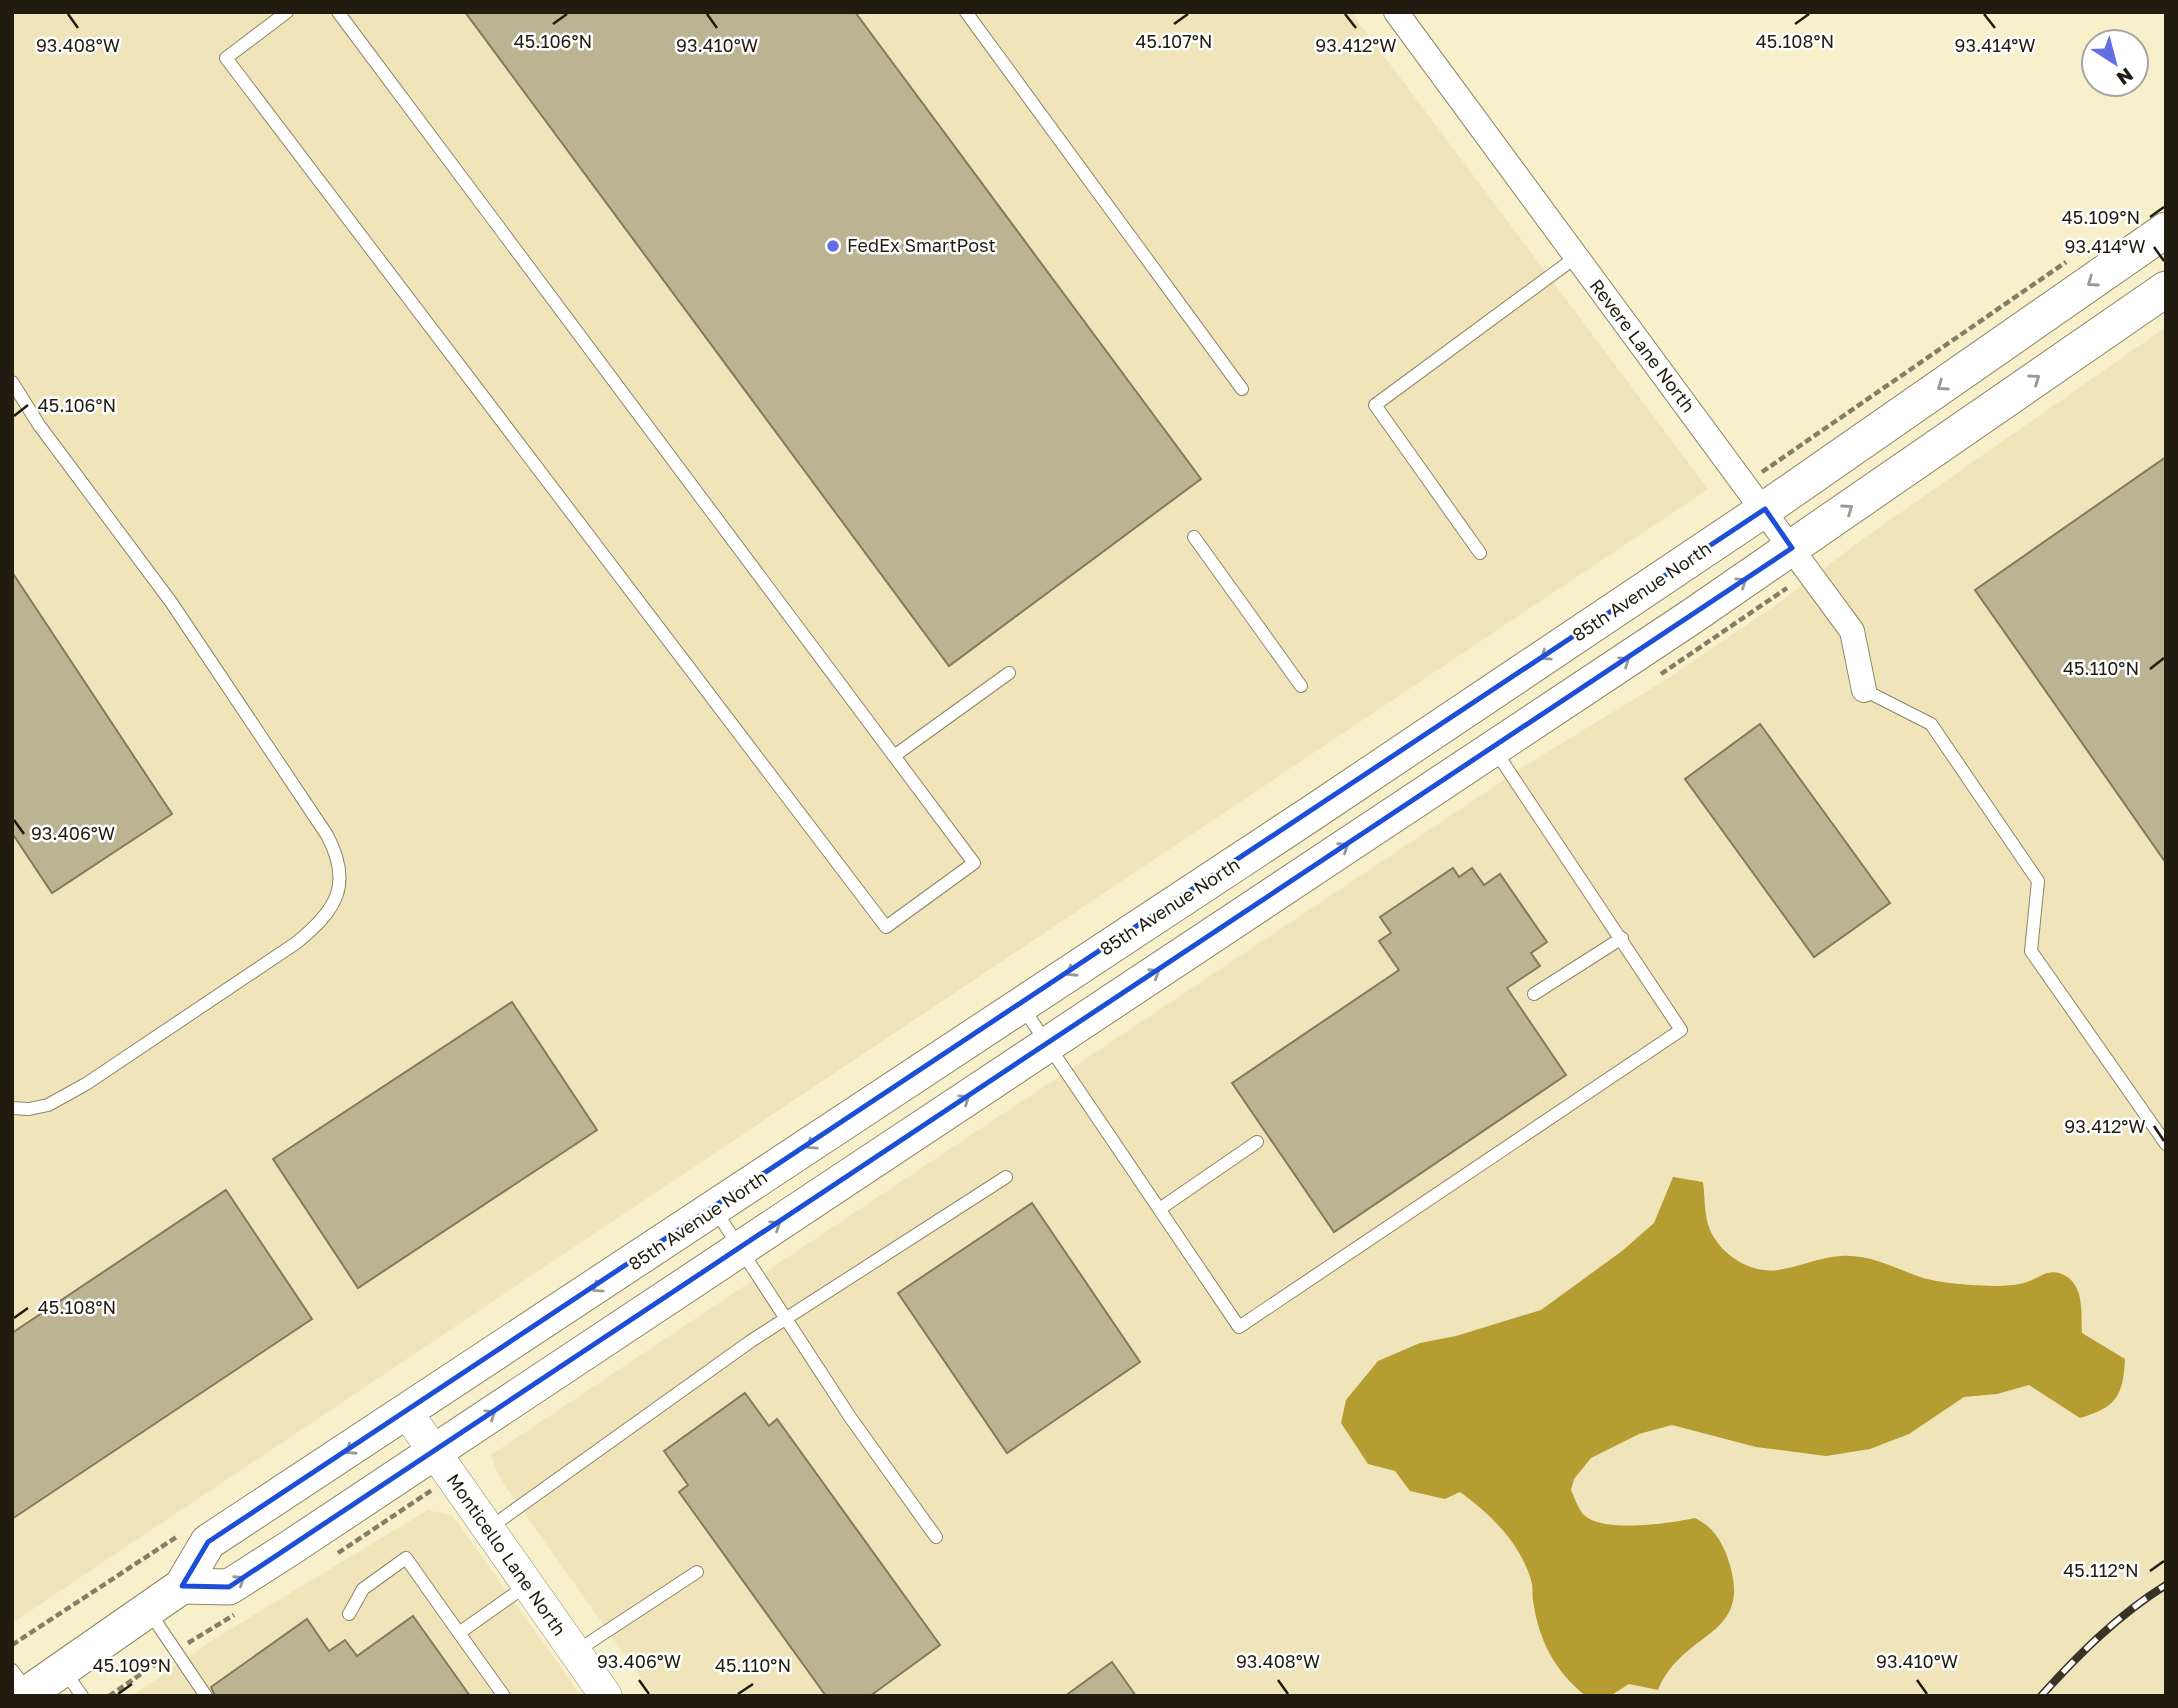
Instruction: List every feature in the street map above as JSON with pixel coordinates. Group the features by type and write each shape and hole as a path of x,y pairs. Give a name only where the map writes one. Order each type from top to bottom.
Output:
{"main road":[{"name":"85th Avenue North","path":"22,1686 72,1682 147,1610 183,1586 208,1542 715,1210 1765,509 2166,230"},
{"path":"183,1586 229,1587 1493,749 1792,548 2166,289"}],"street":[{"name":"Revere Lane North","path":"1396,12 1765,509 1852,631 1864,690"},
{"name":"Monticello Lane North","path":"407,1413 606,1696"}],"lane":[{"path":"287,12 226,58 886,927 974,863 338,12"},
{"path":"966,12 1242,389"},
{"path":"1480,553 1375,405 1576,257"},
{"path":"12,382 39,425 171,603 327,835 340,866 341,882 337,898 327,916 296,943 86,1084 48,1105 29,1109 12,1108"},
{"path":"1194,537 1301,686"},
{"path":"894,756 1009,673"},
{"path":"1864,690 1931,724 2038,881 2031,951 2166,1144"},
{"path":"1021,1005 1161,1208 1239,1327 1681,1030 1622,938 1493,749"},
{"path":"1534,994 1622,938"},
{"path":"1161,1208 1257,1142"},
{"path":"488,1529 786,1318 1006,1177"},
{"path":"715,1210 850,1418 936,1537"},
{"path":"349,1614 363,1589 406,1558 504,1696"},
{"path":"575,1652 697,1572"},
{"path":"459,1633 527,1584"},
{"path":"147,1610 206,1696"}],"path":[{"path":"1782,457 2077,255"}],"highlighted area":[{"path":"1765,509 1792,548 1493,749 229,1587 182,1586 208,1542"}],"shaded area":[{"path":"12,12 1351,12 1708,489 12,1623"},
{"path":"2166,327 2166,1696 654,1696 512,1496 498,1474 491,1455 1528,764 1667,679 1780,602 1860,541"},
{"path":"1673,1177 1703,1182 1707,1219 1715,1239 1729,1255 1758,1269 1778,1270 1825,1258 1852,1256 1873,1260 1923,1278 1965,1285 2011,1285 2024,1283 2050,1272 2059,1273 2067,1277 2077,1290 2081,1306 2082,1333 2125,1359 2122,1382 2120,1391 2110,1404 2080,1418 2029,1385 1997,1394 1964,1397 1909,1434 1870,1449 1826,1456 1756,1447 1672,1425 1639,1434 1591,1458 1574,1479 1571,1490 1583,1514 1605,1524 1620,1525 1654,1524 1695,1518 1711,1530 1723,1546 1734,1585 1732,1604 1725,1619 1684,1655 1670,1670 1658,1690 1629,1684 1610,1696 1586,1696 1565,1676 1550,1654 1535,1614 1528,1570 1504,1532 1483,1510 1460,1492 1445,1499 1410,1491 1395,1471 1368,1464 1341,1423 1346,1400 1378,1361 1420,1343 1456,1336 1541,1310 1622,1251 1654,1223"},
{"path":"428,1510 453,1516 581,1696 132,1696 214,1639"}],"building":[{"name":"FedEx SmartPost","path":"465,12 855,12 1201,479 949,666"},
{"path":"2166,457 2166,863 1975,590"},
{"path":"12,572 172,814 52,893 12,833"},
{"path":"1760,724 1890,903 1814,957 1685,779"},
{"path":"1453,868 1459,877 1472,868 1484,885 1500,874 1547,942 1531,953 1540,966 1507,988 1566,1075 1334,1232 1232,1083 1399,970 1379,941 1391,933 1380,917"},
{"path":"512,1002 597,1130 358,1288 273,1159"},
{"path":"226,1190 312,1319 12,1519 12,1333"},
{"path":"1032,1203 1140,1362 1007,1453 898,1293"},
{"path":"745,1393 769,1426 777,1419 940,1645 870,1696 826,1696 679,1492 688,1485 664,1451"},
{"path":"413,1616 470,1696 215,1696 211,1687 307,1619 329,1651 345,1640 357,1656"},
{"path":"1112,1662 1136,1696 1065,1696"}],"railway":[{"path":"2041,1696 2100,1636 2166,1585"}],"place":[{"name":"FedEx SmartPost","path":"833,246"}]}
